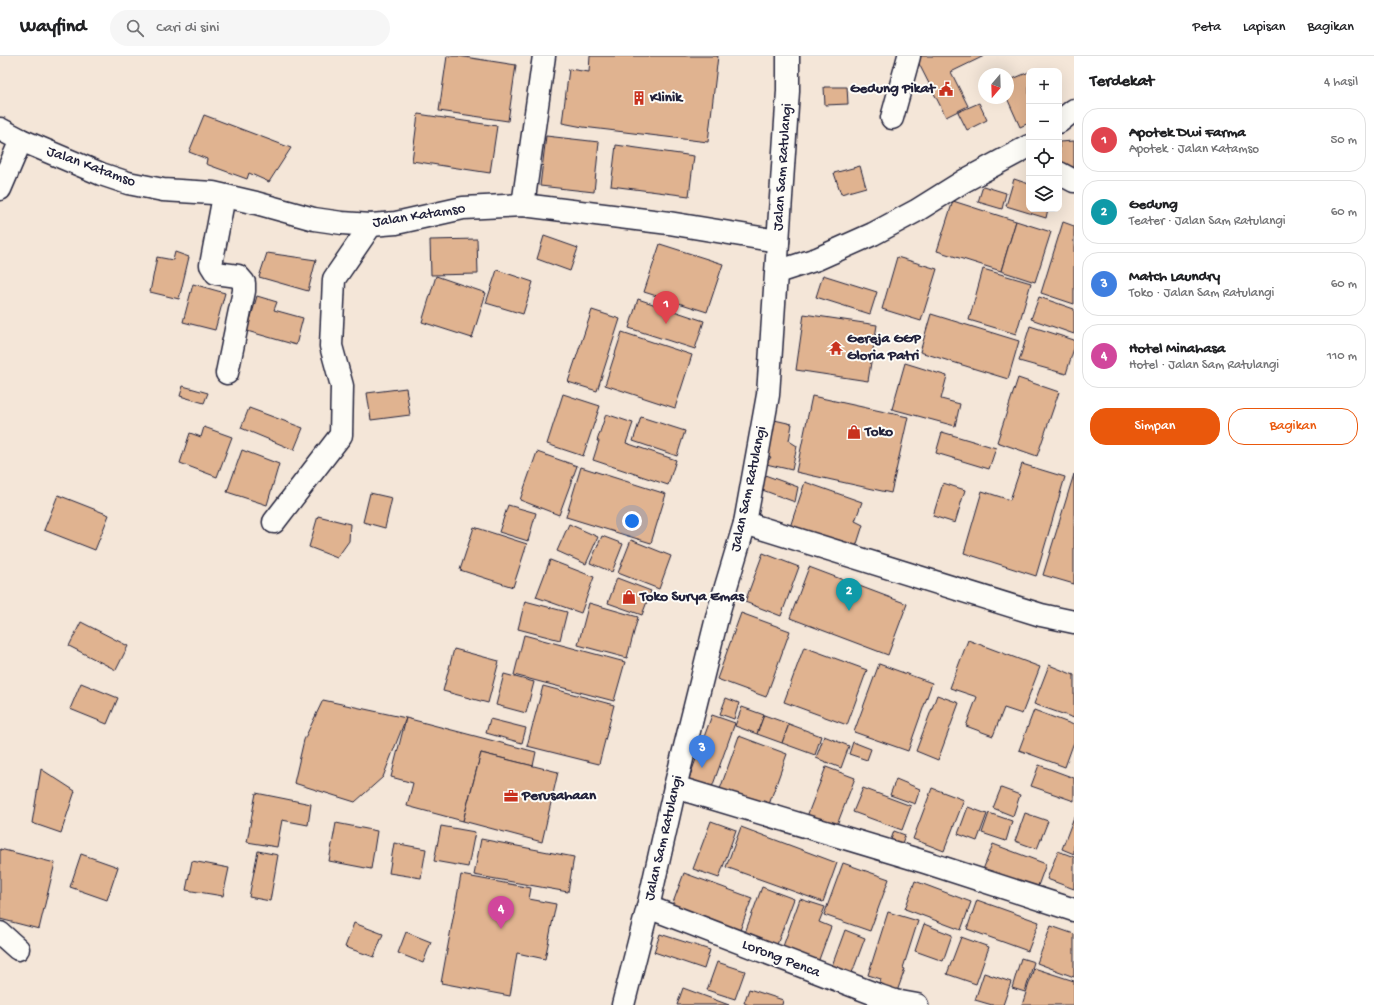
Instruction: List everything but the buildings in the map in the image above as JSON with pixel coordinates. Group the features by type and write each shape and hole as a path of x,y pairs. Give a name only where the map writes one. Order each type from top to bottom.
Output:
{"street":[{"path":"523,205 544,56"},
{"name":"Jalan Sam Ratulangi","path":"623,1005 719,610 745,523 768,395 788,91 788,56"},
{"path":"892,118 909,56"},
{"path":"1062,120 1074,110"},
{"name":"Jalan Katamso","path":"0,129 20,140 101,174 128,183 163,190 224,196 314,219 371,225 396,223 463,208 523,205 669,223 778,241"},
{"path":"0,189 20,140"},
{"path":"777,272 817,259 873,234 964,181 1026,148"},
{"path":"1062,175 1074,181"},
{"path":"224,196 211,265 216,273 238,276 244,283 244,291 227,373"},
{"path":"274,522 341,435 342,386 331,346 334,279 371,225"},
{"path":"745,523 1041,615 1074,622"},
{"path":"675,788 925,862 1074,910"},
{"name":"Lorong Penca","path":"648,907 880,996 895,1001 917,1005"},
{"path":"0,933 18,948"}],"place":[{"name":"Gedung Pikat","path":"946,89"},
{"name":"Klinik","path":"639,98"},
{"name":"Apotek Dwi Farma","path":"666,324"},
{"name":"Gereja GGP Gloria Patri","path":"836,348"},
{"name":"Toko","path":"854,432"},
{"name":"Toko Surya Emas","path":"629,597"},
{"name":"Gedung","path":"849,611"},
{"name":"Match Laundry","path":"702,768"},
{"name":"Perusahaan","path":"511,796"},
{"name":"Hotel Minahasa","path":"501,929"}]}
